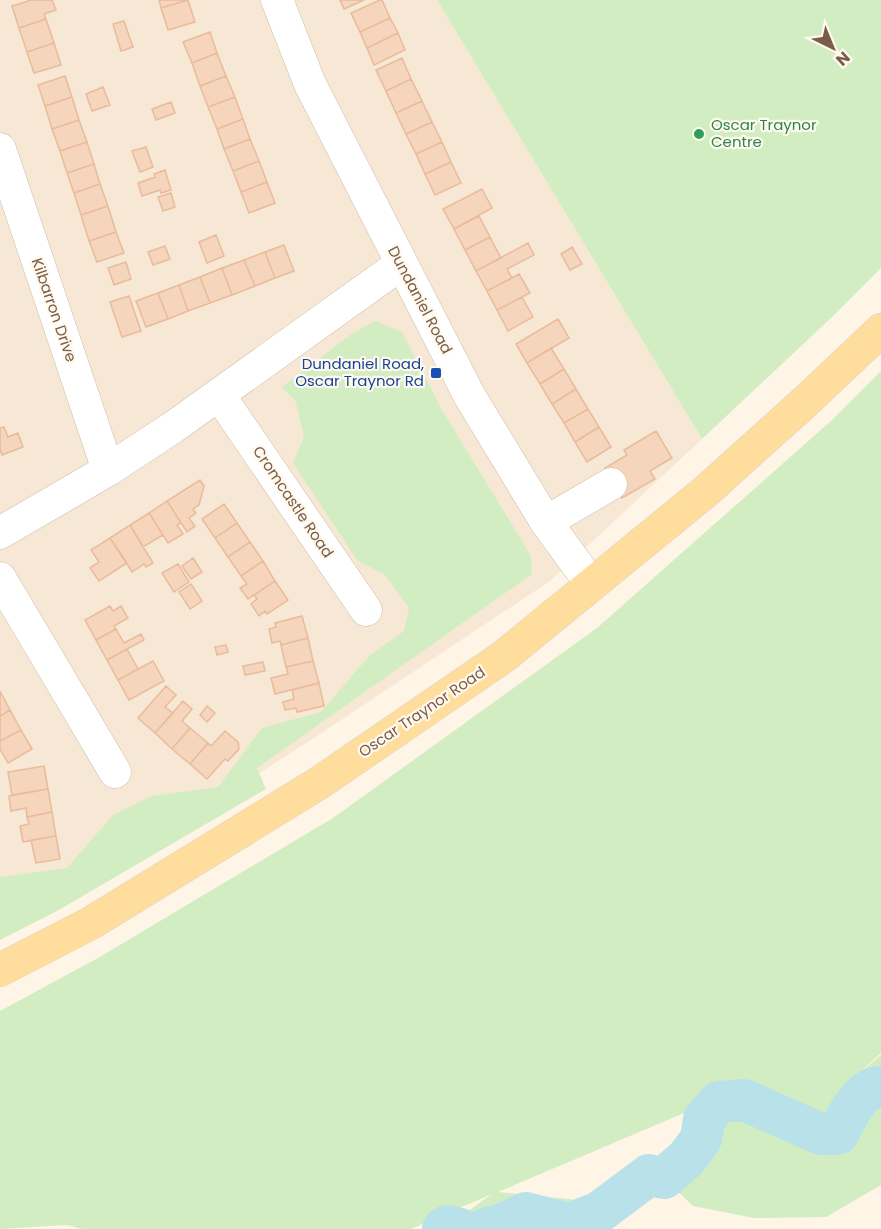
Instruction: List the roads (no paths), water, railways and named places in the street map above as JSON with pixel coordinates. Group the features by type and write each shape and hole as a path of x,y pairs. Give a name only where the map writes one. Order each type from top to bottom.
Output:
{"main road":[{"name":"Oscar Traynor Road","path":"0,970 92,923 319,783 503,657 705,492 881,330"}],"street":[{"name":"Dundaniel Road","path":"277,0 310,84 469,395 546,522 592,585"},
{"name":"Kilbarron Drive","path":"0,149 108,470"},
{"path":"0,533 108,470 219,395 401,264"},
{"name":"Cromcastle Road","path":"219,395 366,610"},
{"path":"546,522 611,484"},
{"path":"0,578 115,772"}],"waterway":[{"path":"485,1229 503,1224 526,1213 569,1224 598,1213 649,1175 664,1178 686,1159 701,1139 704,1119 719,1102 744,1100 821,1134 838,1134 860,1098 873,1088 881,1087"},
{"path":"443,1229 447,1226 460,1229"}],"place":[{"name":"Oscar Traynor Centre","path":"699,134"},
{"name":"Dundaniel Road, Oscar Traynor Rd","path":"436,373"}]}
